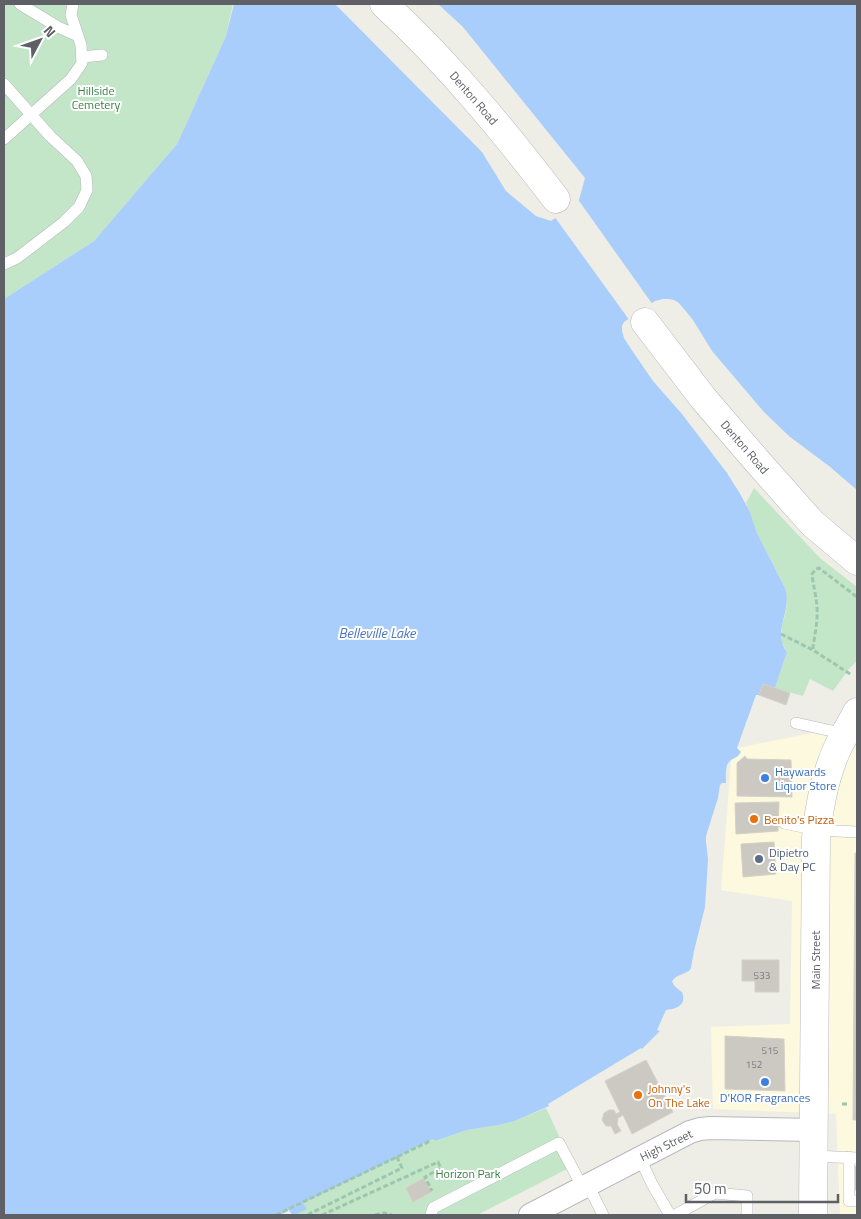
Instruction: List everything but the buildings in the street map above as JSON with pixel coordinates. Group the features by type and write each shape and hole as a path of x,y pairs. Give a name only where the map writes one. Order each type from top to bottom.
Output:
{"street":[{"name":"Denton Road","path":"384,4 412,29 458,80 498,126 556,199"},
{"name":"Denton Road","path":"645,322 703,398 812,524 857,561"},
{"name":"Main Street","path":"813,1215 818,814 830,768 838,746 851,723"},
{"name":"High Street","path":"530,1215 690,1132 700,1129 814,1130"}],"lane":[{"path":"20,4 58,27 78,36"},
{"path":"4,139 71,79 82,63 81,45 71,15 73,4"},
{"path":"82,57 102,55"},
{"path":"4,84 50,136 77,162 86,176 87,190 79,207 64,222 17,258 4,264"},
{"path":"796,723 851,723"},
{"path":"784,823 817,830 857,832"},
{"path":"431,1215 433,1208 559,1143 603,1215"},
{"path":"814,1156 853,1158 849,1201 857,1201"},
{"path":"640,1158 670,1215"},
{"path":"674,1215 715,1193 747,1196 747,1215"}],"path":[{"path":"814,650 818,617 813,571 819,568 857,597"},
{"path":"781,634 814,650 850,674"},
{"path":"842,1104 849,1104"},
{"path":"276,1215 430,1141"},
{"path":"310,1215 402,1168 397,1157"},
{"path":"322,1215 438,1162 441,1168 425,1177 434,1194"},
{"path":"375,1215 384,1213 392,1215"}],"shaded area":[{"path":"857,724 857,1215 840,1215 836,1114 713,1109 711,1027 790,1024 792,901 721,890 732,749"}],"green space":[{"name":"Hillside Cemetery","path":"4,4 233,4 226,36 177,144 94,241 4,299"},
{"path":"754,488 820,558 857,587 857,661 833,691 810,679 803,696 775,688 787,652 781,641 782,625 787,603 785,588 757,533 746,503"},
{"name":"Horizon Park","path":"546,1108 573,1166 477,1215 295,1215 306,1209 303,1203 433,1139 435,1141 467,1130 515,1121"}],"water":[{"name":"Belleville Lake","path":"234,4 335,4 482,152 506,191 536,216 551,221 579,200 585,178 463,27 438,4 857,4 857,490 790,437 764,412 712,351 693,320 679,303 669,299 655,301 624,322 622,331 631,349 653,381 682,414 727,473 739,492 785,588 787,597 781,637 787,652 775,688 763,684 759,695 756,695 737,748 741,752 730,760 728,764 726,783 720,785 718,798 706,836 708,859 705,907 691,968 672,981 682,992 683,1000 680,1006 666,1010 657,1030 660,1031 642,1049 548,1104 549,1106 515,1121 467,1130 435,1141 433,1139 303,1203 307,1209 295,1215 292,1215 289,1210 280,1215 4,1215 4,299 94,241 177,144 226,36"}],"pier":[{"path":"577,198 653,305 630,321 554,216"}],"place":[{"name":"Haywards Liquor Store","path":"765,778"},
{"name":"Benito's Pizza","path":"754,819"},
{"name":"Dipietro & Day PC","path":"759,859"},
{"name":"D'KOR Fragrances","path":"765,1082"},
{"name":"Johnny's On The Lake","path":"638,1095"}]}
